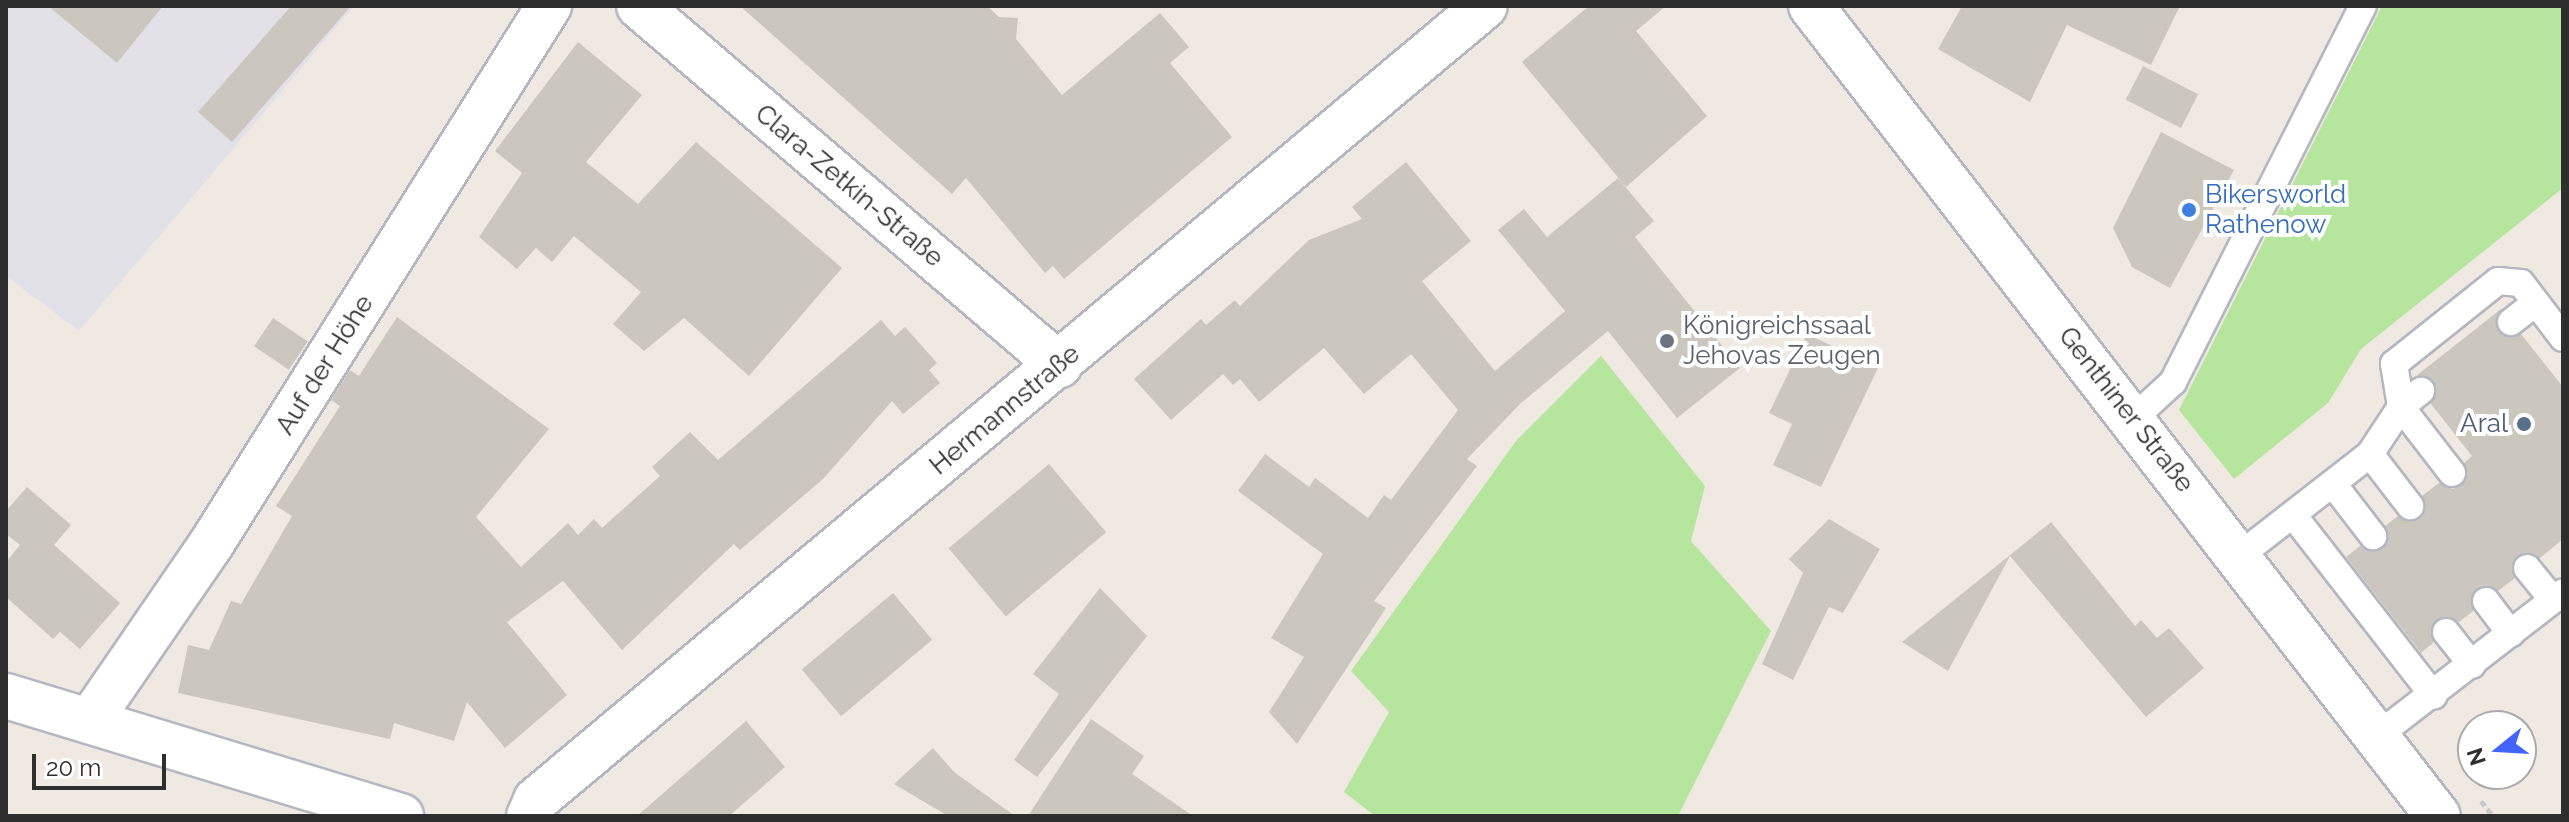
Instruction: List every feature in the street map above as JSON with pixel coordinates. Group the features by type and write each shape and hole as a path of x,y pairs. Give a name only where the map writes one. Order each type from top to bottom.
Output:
{"street":[{"name":"Auf der Höhe","path":"91,719 210,546 549,6"},
{"name":"Clara-Zetkin-Straße","path":"639,6 1059,365"},
{"name":"Hermannstraße","path":"529,816 536,800 1485,6"},
{"name":"Genthiner Straße","path":"1811,6 2134,418 2438,816"},
{"path":"6,696 91,719 401,816"}],"lane":[{"path":"2134,418 2173,382 2363,6"},
{"path":"2452,473 2394,364 2498,281 2528,293 2563,338"},
{"path":"2511,322 2528,293"},
{"path":"2239,556 2370,454 2411,399"},
{"path":"2370,454 2410,506"},
{"path":"2333,484 2373,536"},
{"path":"2293,515 2434,696"},
{"path":"2377,736 2434,696 2558,596 2527,568"},
{"path":"2486,601 2511,634"},
{"path":"2446,632 2472,665"}],"shaded area":[{"path":"6,6 354,6 79,331 6,276"}],"green space":[{"path":"2382,6 2563,6 2563,188 2361,349 2328,403 2234,479 2179,410"},
{"path":"1601,356 1705,486 1691,541 1771,631 1678,816 1375,816 1344,792 1389,712 1351,671 1516,441"}],"building":[{"path":"48,6 163,6 117,63"},
{"path":"291,6 351,6 232,142 198,112"},
{"path":"740,6 987,6 999,17 1018,18 1016,39 1062,95 1160,13 1189,47 1170,63 1232,137 1064,279 1053,266 1045,273 966,178 952,194"},
{"path":"1589,6 1666,6 1636,31 1707,116 1626,187 1522,62"},
{"path":"1962,6 2180,6 2151,65 2067,25 2030,102 1938,49"},
{"path":"578,42 642,95 586,162 638,204 696,142 842,268 749,376 684,318 644,351 613,324 641,292 574,236 552,262 536,248 517,269 479,237 522,173 495,151"},
{"path":"2143,66 2198,94 2181,128 2126,100"},
{"path":"2161,132 2234,170 2170,288 2132,267 2113,228"},
{"path":"1406,162 1471,241 1422,281 1495,371 1565,311 1498,230 1524,209 1547,237 1618,178 1654,221 1635,237 1740,368 1677,418 1608,331 1521,403 1467,459 1477,466 1374,601 1386,608 1297,744 1269,712 1304,657 1271,638 1323,554 1238,491 1265,454 1309,487 1315,478 1368,518 1384,495 1391,500 1458,410 1411,354 1364,394 1324,348 1259,402 1240,379 1233,385 1223,374 1171,420 1134,379 1201,319 1206,325 1235,300 1240,306 1309,240 1362,219 1352,207"},
{"path":"2501,309 2499,332 2521,334 2563,387 2563,539 2540,558 2518,555 2515,578 2498,591 2476,589 2473,611 2459,622 2436,620 2434,642 2421,653 2346,557 2360,546 2382,549 2385,526 2398,516 2420,518 2422,496 2439,483 2453,489 2466,480 2464,463 2472,456 2431,404 2434,382 2416,376"},
{"path":"397,317 549,429 476,517 521,567 568,523 578,535 594,519 602,528 660,476 652,467 690,432 718,460 881,320 895,336 905,327 937,363 929,370 940,383 903,414 892,401 823,479 740,550 734,544 622,650 563,581 507,622 567,695 505,748 467,702 454,741 394,723 390,739 178,693 188,645 209,650 231,601 241,604 292,516 276,506 340,406 331,400 350,370 359,376"},
{"path":"273,318 308,341 289,370 254,346"},
{"path":"1807,334 1878,368 1821,487 1773,465 1792,424 1769,413"},
{"path":"1049,464 1106,532 1006,616 949,548"},
{"path":"27,487 71,525 54,545 120,603 80,649 60,632 53,639 6,597 6,562 20,545 6,534 6,511"},
{"path":"1829,519 1880,549 1843,613 1829,607 1793,680 1762,664 1803,573 1789,559"},
{"path":"2051,522 2135,626 2141,620 2157,638 2169,628 2204,668 2146,717 2010,556 1948,671 1902,642"},
{"path":"1100,588 1147,636 1037,777 1014,760 1059,694 1033,674"},
{"path":"893,593 932,640 841,716 802,669"},
{"path":"1091,719 1144,756 1132,774 1193,816 1028,816"},
{"path":"746,721 785,767 729,816 637,816"},
{"path":"933,748 954,772 1015,816 948,816 894,784"}],"place":[{"name":"Bikersworld Rathenow","path":"2189,210"},
{"name":"Königreichssaal Jehovas Zeugen","path":"1667,341"},
{"name":"Aral","path":"2524,424"}]}
